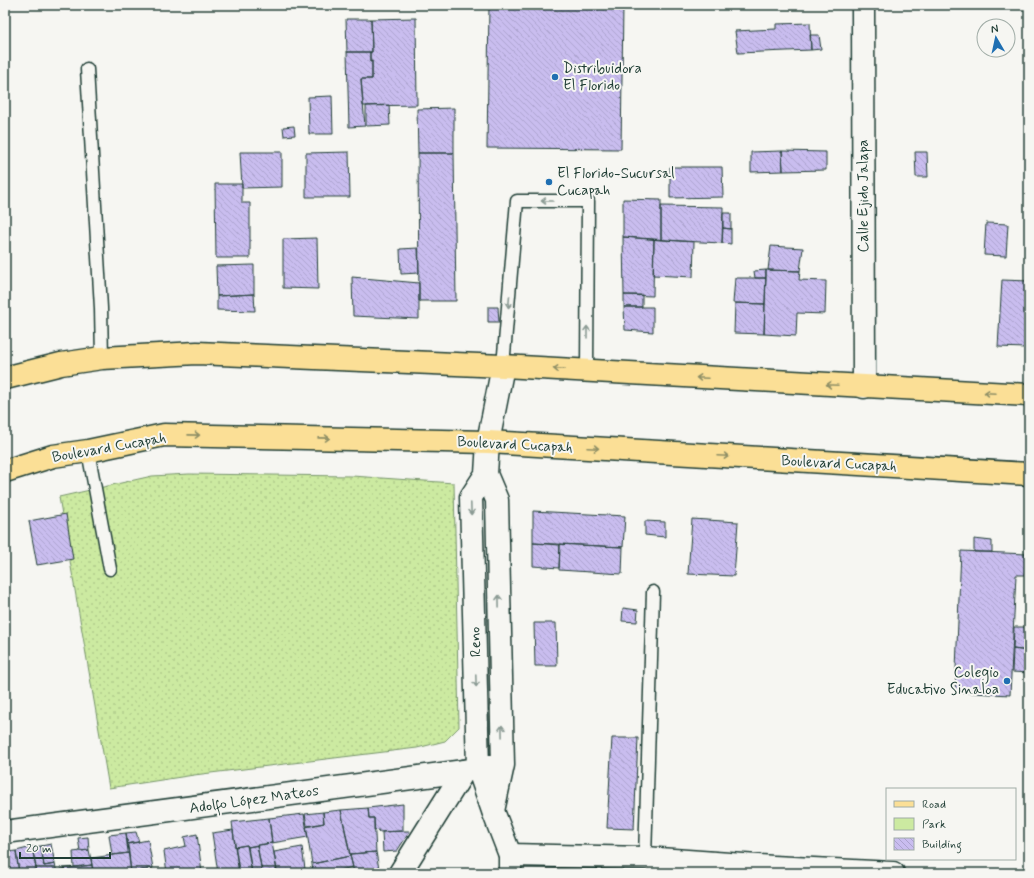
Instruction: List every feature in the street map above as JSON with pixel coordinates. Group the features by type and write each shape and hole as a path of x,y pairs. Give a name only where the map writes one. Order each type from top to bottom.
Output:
{"main road":[{"path":"5,378 61,364 102,358 197,353 503,366 1029,395"},
{"name":"Boulevard Cucapah","path":"5,471 53,456 88,451 164,435 488,442 1029,474"}],"street":[{"name":"Calle Ejido Jalapa","path":"863,5 864,387"},
{"name":"Reno","path":"493,811 503,765 497,500 486,474 488,442 503,366"},
{"name":"Reno","path":"486,474 471,497 471,769 493,811 510,864"},
{"name":"Adolfo López Mateos","path":"5,832 503,765"},
{"path":"400,873 471,769"},
{"path":"510,864 645,858 773,870 893,873"}],"lane":[{"path":"87,68 102,358"},
{"path":"503,366 517,201 588,201 587,371"},
{"path":"88,451 110,569"},
{"path":"645,858 653,592"}],"green space":[{"path":"189,474 352,476 454,483 459,727 445,741 417,748 194,775 109,788 59,497 152,476"}],"building":[{"name":"Distribuidora El Florido","path":"489,5 623,6 621,149 487,148"},
{"path":"416,18 417,105 363,106 361,79 372,79 372,61 370,62 370,52 372,52 371,19"},
{"path":"346,19 371,19 372,52 347,52"},
{"path":"810,23 811,50 738,53 735,31 776,29 776,24"},
{"path":"810,35 819,35 821,49 811,50"},
{"path":"347,52 370,52 370,62 372,61 372,79 361,79 365,126 349,127"},
{"path":"332,96 333,134 309,134 308,97"},
{"path":"389,105 390,125 366,126 366,106"},
{"path":"454,108 454,153 418,153 417,109"},
{"path":"294,126 295,135 284,136 283,127"},
{"path":"782,151 826,152 826,170 783,171"},
{"path":"782,151 783,171 751,172 751,152"},
{"path":"240,152 282,152 282,187 242,188"},
{"path":"349,152 350,197 306,197 306,153"},
{"path":"915,152 927,152 928,177 916,177"},
{"path":"418,153 454,153 456,301 419,301"},
{"path":"670,167 722,167 723,197 670,198"},
{"path":"215,184 242,184 242,203 250,203 250,258 216,258"},
{"path":"623,199 661,200 661,240 623,237"},
{"path":"661,206 723,207 722,243 661,240"},
{"path":"723,213 731,213 731,229 723,228"},
{"path":"986,223 1008,224 1006,256 984,255"},
{"path":"723,228 731,229 731,244 722,243"},
{"path":"623,237 654,239 653,296 624,295"},
{"path":"317,238 318,289 283,288 283,239"},
{"path":"654,239 694,242 693,277 653,275"},
{"path":"771,246 803,248 800,271 768,270"},
{"path":"418,248 419,273 401,274 400,249"},
{"path":"254,265 254,294 217,296 216,266"},
{"path":"766,270 800,271 799,280 826,281 825,314 797,313 796,336 764,334"},
{"path":"766,270 766,278 755,278 754,271"},
{"path":"352,277 419,283 419,319 353,316"},
{"path":"735,278 766,278 765,304 733,303"},
{"path":"1002,280 1029,281 1026,348 998,347"},
{"path":"254,294 255,311 217,310 217,296"},
{"path":"624,295 642,295 642,307 624,307"},
{"path":"735,303 765,304 764,334 734,333"},
{"path":"488,307 498,307 499,322 488,322"},
{"path":"624,307 653,307 653,332 625,330"},
{"path":"533,511 625,516 623,547 533,543"},
{"path":"66,514 73,559 37,565 29,521"},
{"path":"692,519 738,522 734,576 688,574"},
{"path":"645,521 665,522 665,537 645,535"},
{"path":"1026,536 1029,537 1029,559 1025,559"},
{"path":"974,539 992,541 992,552 974,552"},
{"path":"533,543 560,545 559,568 533,566"},
{"path":"560,544 623,547 622,574 559,570"},
{"path":"961,551 1026,554 1025,575 1016,575 1010,695 955,692"},
{"path":"623,608 638,610 637,622 622,621"},
{"path":"534,623 556,623 557,666 535,666"},
{"path":"1014,627 1029,627 1029,651 1013,649"},
{"path":"1013,649 1029,651 1029,673 1012,672"},
{"path":"612,738 638,738 634,829 607,828"},
{"path":"403,804 403,831 374,831 374,818 369,818 368,808"},
{"path":"368,808 369,818 374,818 376,852 350,854 341,810"},
{"path":"341,810 350,856 312,864 306,827 324,823 323,812"},
{"path":"323,812 324,823 307,826 305,814"},
{"path":"304,814 308,837 272,843 269,818"},
{"path":"269,818 272,843 248,847 247,845 235,847 232,822"},
{"path":"233,830 239,871 218,873 212,833"},
{"path":"410,831 397,851 383,852 382,832"},
{"path":"136,832 139,842 127,844 126,833"},
{"path":"126,833 129,853 112,855 109,835"},
{"path":"197,834 202,873 167,873 164,851 186,846 184,837"},
{"path":"88,837 89,850 80,851 78,838"},
{"path":"148,840 153,868 131,872 127,844"},
{"path":"272,843 277,870 262,872 257,845"},
{"path":"51,844 55,864 44,866 41,846"},
{"path":"247,845 252,873 239,873 235,847"},
{"path":"257,845 262,872 252,873 248,847"},
{"path":"41,846 44,866 55,864 57,873 37,873 32,847"},
{"path":"32,847 37,873 19,873 16,851"},
{"path":"302,847 305,869 286,873 277,873 274,852"},
{"path":"89,850 92,865 74,867 73,852"},
{"path":"16,851 19,873 10,873 7,852"},
{"path":"376,852 379,869 366,873 354,873 350,854"},
{"path":"129,853 131,873 93,873 91,858"},
{"path":"350,856 353,867 335,871 335,873 313,873 312,864"},
{"path":"92,865 93,873 61,873 61,869"},
{"path":"148,869 149,873 131,873 131,872"},
{"path":"277,870 277,873 257,873 262,872"}],"place":[{"name":"Distribuidora El Florido","path":"555,77"},
{"name":"El Florido-Sucursal Cucapah","path":"549,182"},
{"name":"Colegio Educativo Sinaloa","path":"1007,681"}]}
